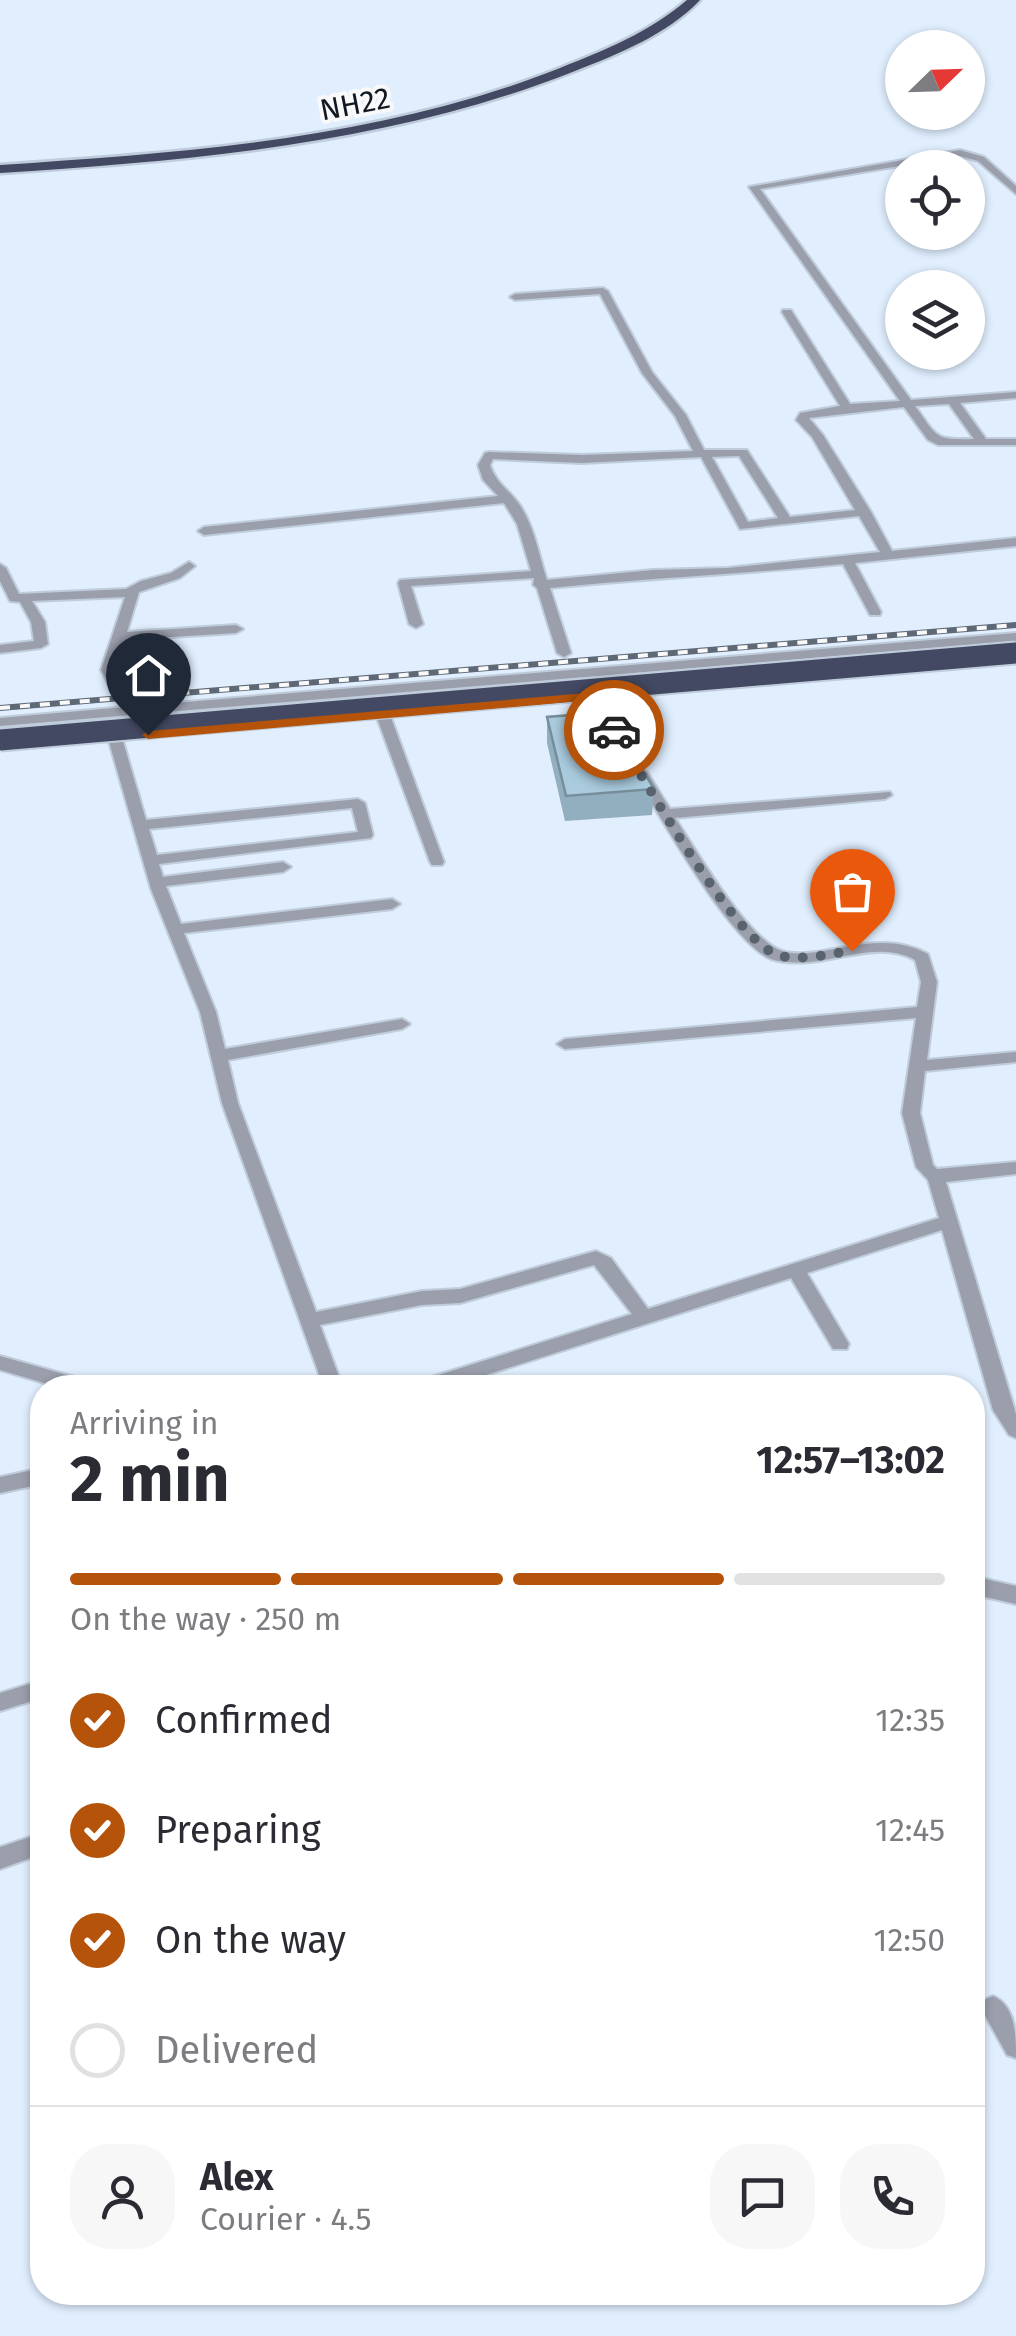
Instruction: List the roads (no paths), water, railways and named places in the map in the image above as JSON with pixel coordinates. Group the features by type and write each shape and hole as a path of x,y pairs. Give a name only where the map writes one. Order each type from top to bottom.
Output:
{"highway":[{"name":"NH22","path":"0,166 228,144 375,120 444,104 540,74 614,40 660,14 674,0"},
{"name":"NH22","path":"0,166 231,150 336,134 454,108 553,78 676,17 694,0"},
{"path":"0,726 1016,641"},
{"path":"0,744 1016,657"}],"street":[{"path":"1016,190 981,159 960,153 754,186 938,442 1016,442"},
{"path":"516,297 604,292 647,373 680,415 740,524 865,512"},
{"path":"787,312 847,408"},
{"path":"888,555 817,435 802,420 809,413 847,408 1016,394"},
{"path":"952,400 984,443"},
{"path":"564,653 523,524 487,476 484,464 489,455 582,459 747,454 786,522"},
{"path":"204,531 507,499"},
{"path":"416,624 404,583 848,560 1015,544"},
{"path":"848,560 875,612"},
{"path":"0,568 13,597 24,598 131,592 146,580 177,578 189,566"},
{"path":"131,592 134,598 118,636 109,674 140,692 145,710"},
{"path":"0,649 41,644 38,622 24,598"},
{"path":"118,636 236,629"},
{"path":"0,726 514,678 1016,641"},
{"path":"0,744 115,738 1016,657"},
{"path":"514,678 519,703"},
{"path":"598,696 626,749 718,896 773,953 790,956 897,948 915,952 927,967 930,982 912,1113 949,1221 1002,1410 1016,1430"},
{"path":"383,715 437,862"},
{"path":"115,738 157,882 208,1012 230,1103 329,1375"},
{"path":"666,814 884,795"},
{"path":"141,825 358,802 366,834 150,860"},
{"path":"157,882 283,867"},
{"path":"174,929 392,904"},
{"path":"564,1044 926,1012"},
{"path":"217,1056 402,1024"},
{"path":"917,1066 1016,1058"},
{"path":"931,1173 1016,1168"},
{"path":"461,1375 949,1221"},
{"path":"310,1320 422,1298 460,1296 596,1258 604,1263 644,1317"},
{"path":"796,1270 840,1344"},
{"path":"0,1363 43,1375"},
{"path":"0,1485 30,1479"},
{"path":"985,1589 1016,1595"},
{"path":"0,1702 30,1693"},
{"path":"0,1858 30,1848"},
{"path":"993,2008 1016,2046"}],"railway":[{"path":"0,708 1016,625"}]}
